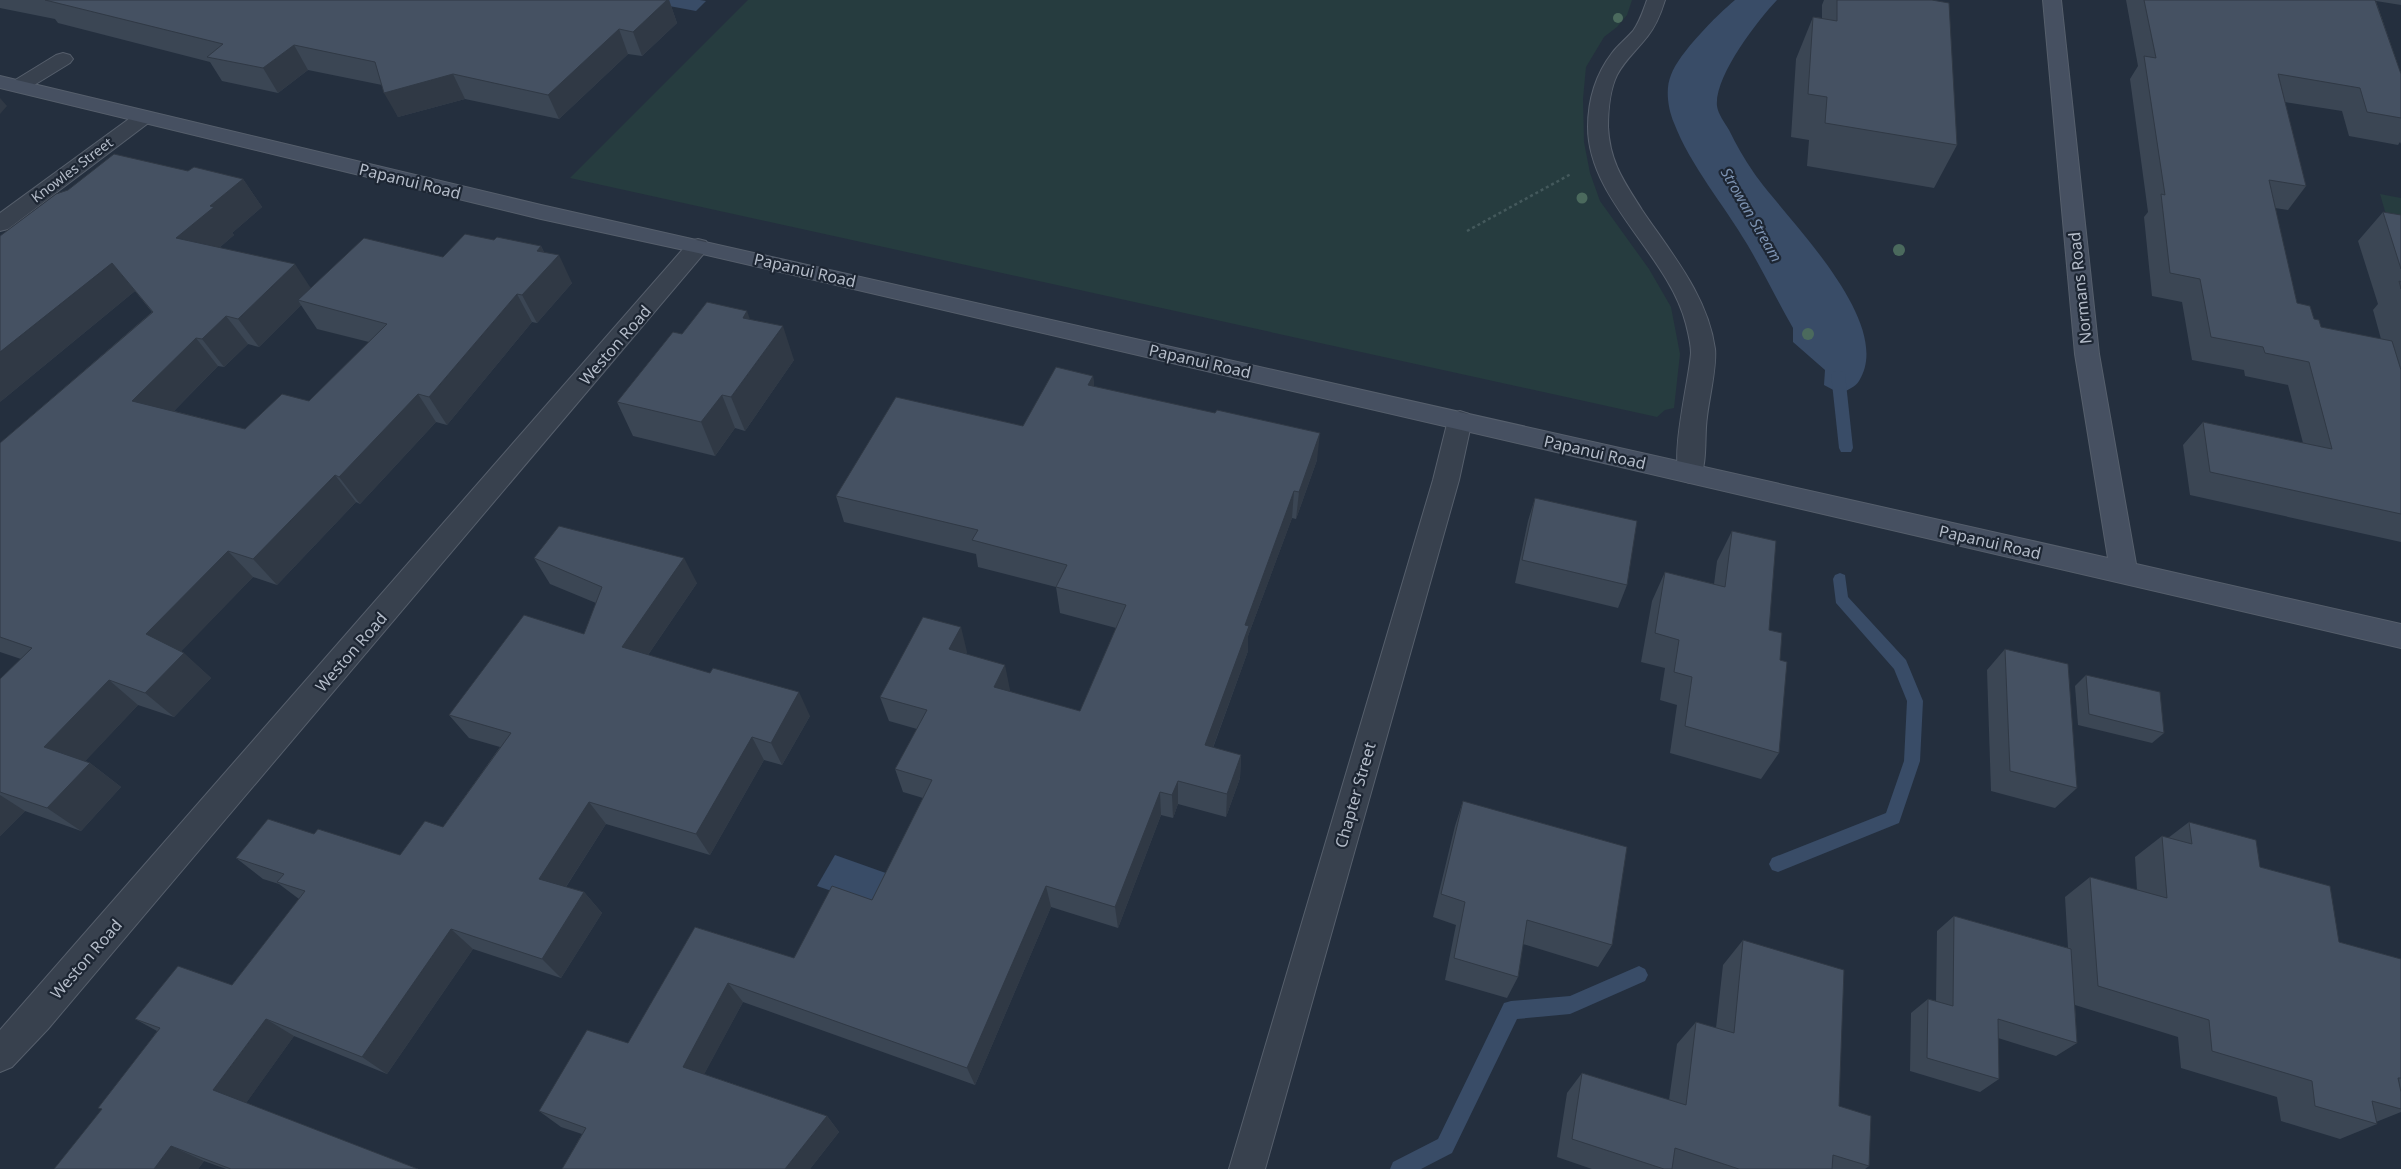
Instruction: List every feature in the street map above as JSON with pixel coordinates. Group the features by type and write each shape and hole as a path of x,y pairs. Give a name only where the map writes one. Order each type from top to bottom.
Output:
{"main road":[{"name":"Normans Road","path":"2052,0 2086,354 2124,573"},
{"name":"Papanui Road","path":"10,84 541,212 698,246 2401,636"}],"street":[{"path":"1656,0 1650,18 1640,34 1620,56 1606,78 1600,102 1598,126 1607,172 1684,290 1697,322 1703,351 1692,432 1690,473"},
{"path":"10,84 63,59"},
{"name":"Knowles Street","path":"0,224 144,117"},
{"name":"Weston Road","path":"0,1055 43,1010 698,246"},
{"name":"Chapter Street","path":"1247,1169 1446,480 1460,420"}],"path":[{"path":"1467,231 1585,167 1604,160"}],"green space":[{"path":"748,0 1632,0 1627,15 1617,27 1604,37 1586,67 1583,99 1584,142 1590,173 1600,201 1649,269 1671,307 1680,354 1674,408 1665,410 1657,417 570,178"},
{"path":"2380,194 2401,198 2401,234 2391,232"}],"water":[{"path":"656,0 706,1 696,11 653,3"},
{"path":"1735,0 1777,0 1748,35 1729,65 1722,80 1717,106 1750,168 1832,272 1850,301 1863,330 1866,357 1859,381 1841,394 1824,385 1825,370 1793,342 1793,328 1747,244 1689,154 1670,112 1668,86 1675,66 1699,35"},
{"path":"835,855 897,877 881,908 817,886"}],"building":[{"path":"45,0 667,0 633,32 619,29 548,95 453,74 384,93 375,62 294,45 263,68 207,57 223,44"},
{"path":"1837,0 1932,0 1949,3 1957,145 1825,123 1827,97 1808,94 1813,17 1837,21"},
{"path":"2144,0 2375,0 2401,74 2401,118 2367,112 2360,88 2278,74 2306,186 2269,180 2297,303 2310,306 2314,319 2319,320 2321,327 2392,341 2401,370 2401,514 2210,472 2203,422 2332,449 2309,362 2265,353 2263,347 2211,337 2200,279 2170,273 2161,194 2165,195 2144,56 2156,58"},
{"path":"114,154 188,171 194,167 243,179 210,206 214,207 176,238 295,264 238,319 226,316 202,339 196,338 132,401 245,429 282,394 309,401 387,324 298,300 364,238 443,257 465,234 494,240 497,237 541,246 537,251 559,255 522,295 517,294 429,397 418,394 339,477 335,475 253,559 228,551 146,634 184,653 145,693 109,680 44,747 90,763 47,808 0,792 0,679 32,648 0,637 0,443 153,312 112,263 0,352 0,236 56,194 68,190"},
{"path":"2383,212 2401,215 2401,269"},
{"path":"707,302 747,311 743,318 783,326 731,397 722,395 701,422 617,402 673,332 682,334"},
{"path":"1056,367 1093,376 1088,385 1215,413 1217,410 1320,433 1299,492 1294,491 1245,625 1249,626 1205,745 1241,755 1227,794 1178,781 1172,795 1160,792 1115,907 1046,886 967,1068 728,983 683,1067 827,1116 785,1169 562,1169 586,1128 539,1111 587,1030 628,1043 695,927 794,958 832,886 872,900 932,780 895,769 927,710 880,697 923,617 961,627 949,649 1005,665 994,687 1080,711 1126,605 1056,587 1067,565 972,540 978,530 836,496 896,397 1023,426"},
{"path":"1535,498 1637,521 1627,585 1522,560"},
{"path":"559,526 684,558 622,647 710,673 713,668 799,692 771,743 752,737 696,834 589,802 539,879 584,892 542,959 451,929 362,1057 266,1019 213,1090 418,1169 231,1169 171,1146 154,1169 54,1169 102,1109 98,1108 160,1028 135,1019 178,966 232,985 305,891 277,882 284,874 236,858 268,819 314,834 318,829 400,855 425,821 443,827 511,733 449,715 524,615 584,634 602,587 534,558"},
{"path":"1732,531 1776,541 1769,630 1782,633 1780,660 1787,662 1779,753 1685,726 1692,677 1674,672 1679,640 1655,633 1665,572 1725,587"},
{"path":"2005,649 2068,664 2077,788 2010,771"},
{"path":"2086,675 2160,692 2164,733 2089,714"},
{"path":"1463,801 1627,847 1612,945 1527,920 1518,977 1454,958 1465,902 1441,894"},
{"path":"2189,822 2256,840 2260,867 2330,886 2339,942 2401,959 2401,1078 2398,1078 2401,1092 2401,1109 2372,1101 2377,1124 2315,1106 2312,1081 2212,1051 2209,1020 2098,986 2090,877 2167,898 2162,836 2192,844"},
{"path":"1954,916 2071,949 2077,1043 1998,1019 1999,1079 1927,1058 1928,999 1953,1006"},
{"path":"1743,940 1844,970 1839,1106 1871,1116 1869,1166 1833,1155 1832,1169 1739,1169 1675,1148 1672,1169 1664,1169 1572,1139 1582,1073 1686,1105 1696,1022 1734,1033"}],"waterway":[{"name":"Strowan Stream","path":"1838,374 1846,448"},
{"name":"Strowan Stream","path":"1778,864 1893,818 1912,761 1915,701 1900,665 1841,599 1840,579"},
{"name":"Strowan Stream","path":"1400,1169 1445,1146 1511,1010 1570,1005 1639,975"}]}
